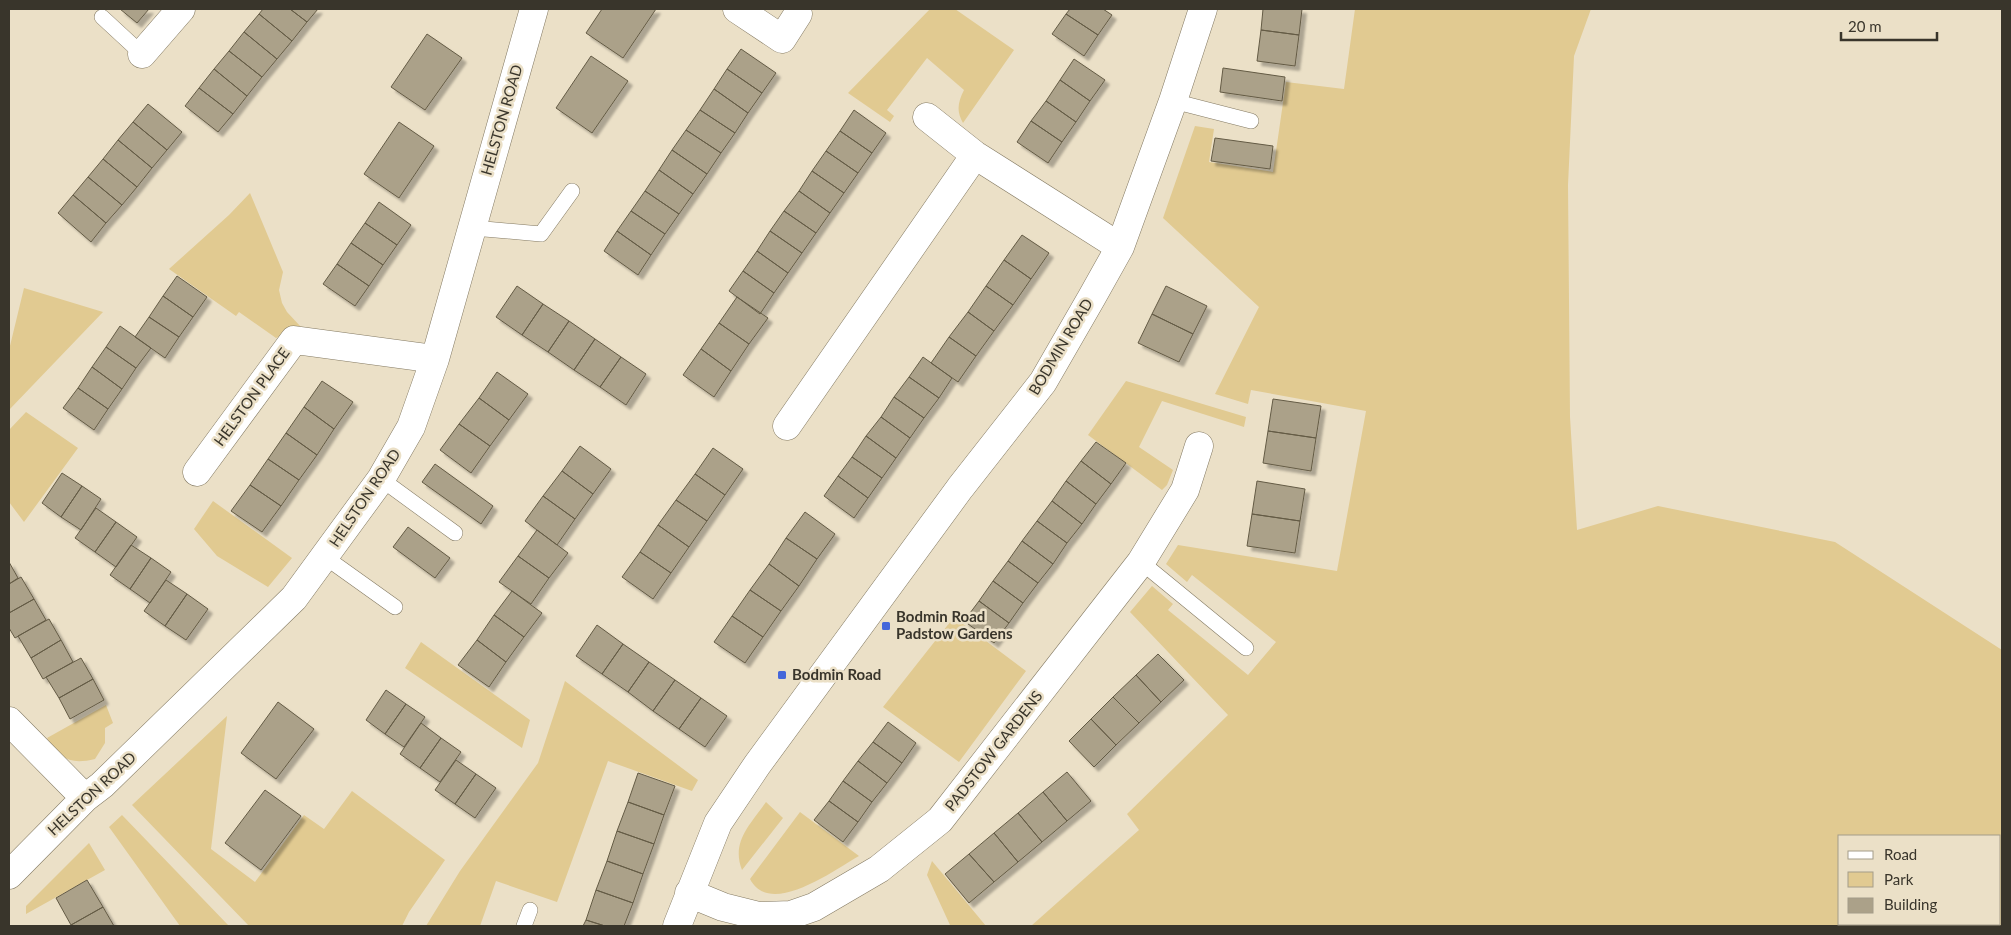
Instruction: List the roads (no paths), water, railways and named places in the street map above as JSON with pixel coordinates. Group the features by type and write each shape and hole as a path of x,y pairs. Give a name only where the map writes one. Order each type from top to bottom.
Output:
{"street":[{"path":"142,54 181,9"},
{"name":"HELSTON ROAD","path":"9,875 85,798 143,746 294,598 381,480 412,426 435,358 534,9"},
{"path":"737,9 782,39 798,14"},
{"name":"BODMIN ROAD","path":"677,926 718,823 757,765 960,488 1043,382 1120,247 1173,102 1203,9"},
{"path":"927,117 975,155 1120,247"},
{"path":"787,426 975,155"},
{"name":"HELSTON PLACE","path":"197,472 294,340 435,358"},
{"name":"PADSTOW GARDENS","path":"689,893 722,907 759,916 791,914 814,907 879,869 940,820 1141,562 1185,490 1200,446"},
{"path":"9,721 85,798"}],"lane":[{"path":"102,17 142,54"},
{"path":"1173,102 1251,121"},
{"path":"472,228 541,234 572,191"},
{"path":"381,480 455,533"},
{"path":"325,556 395,607"},
{"path":"1141,562 1246,648"},
{"path":"524,926 530,910"}],"place":[{"name":"Bodmin Road Padstow Gardens","path":"886,626"},
{"name":"Bodmin Road","path":"782,675"}]}
